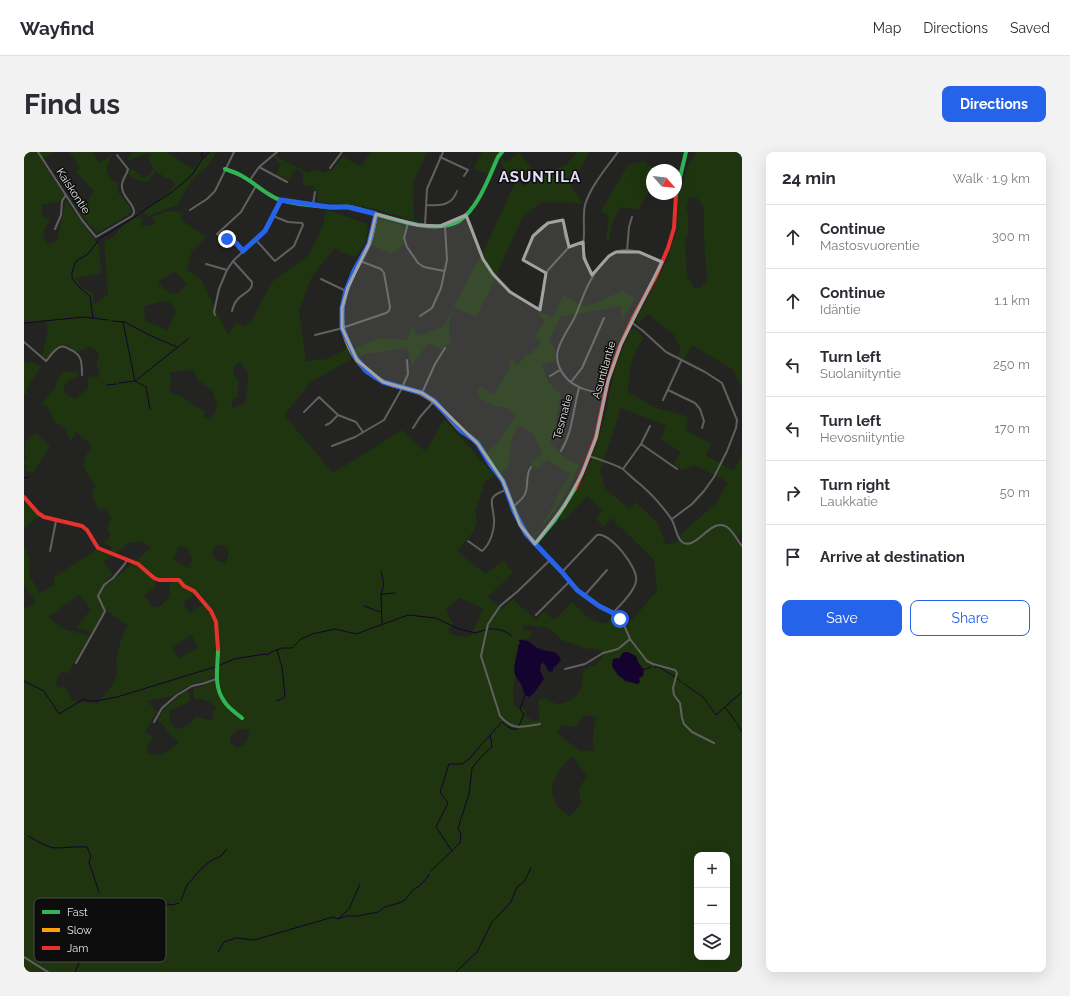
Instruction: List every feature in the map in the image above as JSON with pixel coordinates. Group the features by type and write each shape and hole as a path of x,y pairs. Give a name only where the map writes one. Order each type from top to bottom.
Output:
{"street":[{"name":"Kaiskontie","path":"38,152 82,220 96,237 132,216 134,213 133,206 123,194 122,190 122,182 128,169 117,155"},
{"path":"190,210 207,199 215,191 234,152"},
{"path":"250,180 259,167 277,152"},
{"path":"330,168 342,152"},
{"path":"425,225 427,189 443,152"},
{"path":"225,169 237,172 270,195 281,200 329,207 348,207 408,223 445,226 454,223 466,215 474,206 498,157 502,152"},
{"path":"593,274 584,258 583,242 585,208 587,200 605,169 618,152"},
{"name":"Asuntilantie","path":"682,170 686,154"},
{"path":"440,157 468,170 464,176"},
{"path":"259,167 287,182"},
{"path":"243,251 236,243 217,234 241,212 257,185"},
{"path":"426,205 442,206 453,199 457,191"},
{"path":"313,204 315,192"},
{"path":"55,229 61,215 62,201 66,195"},
{"path":"215,315 214,312 220,289 227,270 233,260 265,231 281,200"},
{"name":"Asuntilantie","path":"535,544 565,505 575,489 590,456 598,429 612,367 626,332 662,262 673,234 676,200"},
{"path":"376,214 369,244 346,291 342,308 342,328 354,355 366,371 383,382 422,393 434,401 459,428 478,444 490,464 503,481 526,534 577,590 599,606 613,613 624,625 630,639 647,661 677,672 673,688 674,695 680,703 684,724 692,732 714,743"},
{"path":"466,215 483,259 493,274 510,292 538,309 542,301 546,274 569,247 583,242"},
{"path":"256,240 275,261 294,246 303,225 288,222 273,216"},
{"path":"627,251 629,227 632,217"},
{"path":"546,274 523,260 533,236 539,228 555,220 563,220 565,236 569,247"},
{"path":"408,223 404,238 407,247 418,263 424,267 445,271"},
{"path":"420,316 432,308 441,288 447,260 445,226"},
{"path":"605,394 579,388 571,382 560,370 558,350 577,313 585,290 593,274 609,256 613,253 627,251 639,252 649,255 662,262"},
{"path":"232,311 237,300 251,289 252,285 252,282 233,260"},
{"path":"315,335 342,328 386,313 390,309 382,271 360,261"},
{"path":"206,264 227,270"},
{"path":"321,279 346,291"},
{"path":"571,382 582,368 604,318"},
{"path":"631,322 643,330 666,352 705,372 722,383 737,420 736,428 714,477 692,504 672,519"},
{"path":"24,342 46,361 60,347 75,352 82,360 82,375"},
{"path":"422,393 435,364 445,348"},
{"path":"332,446 355,438 384,420 408,374 407,360"},
{"path":"663,400 681,361"},
{"path":"550,376 560,370"},
{"name":"Tesmatie","path":"561,451 571,427 579,388"},
{"path":"668,390 695,403 700,409 704,421 702,428"},
{"path":"304,412 319,397 338,415 356,422 363,432"},
{"path":"413,428 420,417 434,401"},
{"path":"326,425 338,415"},
{"path":"623,469 641,444 650,426"},
{"path":"641,444 677,469"},
{"path":"590,456 623,469 652,494 672,519 677,533 683,542 689,544 697,540 712,527 725,525 729,528 742,546"},
{"path":"513,507 526,492 528,473 531,468"},
{"path":"468,541 482,551 485,549 494,528 491,502 493,496 506,490"},
{"path":"24,497 38,513 44,517 82,526 87,530 98,548 138,564 154,578 159,580 179,580 194,591 205,603 216,622 218,650 216,679 218,689 224,702 242,718"},
{"path":"50,551 56,521"},
{"path":"562,572 597,535 601,534 606,536 629,560 637,578 635,586 613,613"},
{"path":"76,663 104,615 104,611 98,596 104,585 124,566 127,559"},
{"path":"540,724 516,727 506,723 500,716 481,656 488,624 500,606 550,560"},
{"path":"584,596 607,570"},
{"path":"536,615 570,581"},
{"path":"565,669 585,664 603,653 618,649 630,639"},
{"path":"154,722 162,708 183,691 192,686 216,679"},
{"path":"24,957 48,972"}],"highlighted area":[{"path":"376,214 417,225 440,226 466,215 483,259 493,274 510,292 540,310 546,273 523,260 533,236 548,223 563,220 569,247 583,242 584,258 592,275 609,256 616,252 639,252 662,262 621,344 608,381 596,438 582,474 565,505 535,544 520,525 503,481 478,444 434,401 422,393 383,382 357,360 342,328 342,308 348,287 369,244"}],"green space":[{"path":"24,152 54,152 42,161 64,195 58,203 53,202 42,205 42,215 50,221 43,232 48,244 57,241 66,200 99,246 101,273 76,278 81,287 93,293 94,304 108,294 104,242 113,237 124,224 136,216 144,220 140,223 142,227 155,224 152,217 168,211 175,211 184,214 180,219 206,237 192,251 187,270 201,279 228,335 237,322 244,327 253,318 272,282 309,255 323,225 326,210 368,224 366,240 356,257 341,252 335,248 312,276 299,311 306,361 328,359 347,348 351,359 311,382 284,415 333,473 402,430 426,452 444,419 495,476 485,481 475,513 477,521 474,531 457,551 485,574 504,560 513,573 488,597 502,610 513,599 536,620 544,611 554,620 572,602 591,620 607,624 612,616 624,629 657,591 654,560 611,518 603,527 596,518 603,511 587,496 563,522 559,517 582,481 591,460 603,423 616,365 631,329 635,329 644,338 633,356 628,392 656,408 686,416 688,421 685,430 711,444 706,455 734,471 742,454 742,531 736,540 742,548 742,972 24,972 24,608 36,603 24,584 24,545 29,558 30,577 40,593 54,585 54,577 96,550 112,556 103,562 113,574 105,581 108,584 151,548 140,541 129,543 116,553 110,551 112,547 104,543 111,535 107,530 111,519 106,508 99,510 94,501 92,493 96,485 87,474 84,467 85,459 91,445 76,432 71,441 67,434 68,431 60,424 55,423 52,418 52,413 46,406 41,404 56,388 56,382 63,371 79,373 78,377 70,380 63,387 66,394 75,399 88,389 88,378 90,375 97,378 100,372 96,366 99,357 98,352 93,348 89,348 78,352 68,346 60,345 46,358 42,356 48,330 46,321 24,323","holes":["175,271 187,285 178,293 172,294 163,288 158,282","163,301 169,302 176,310 168,330 145,321 144,306","240,362 249,374 245,403 233,408 231,400 237,397 239,381 233,375 234,366","193,370 199,381 213,391 217,407 211,420 203,417 205,411 194,406 186,399 169,392 171,385 170,372","621,408 666,425 661,439 681,452 673,464 682,470 694,465 728,482 716,503 681,534 679,541 666,545 658,524 636,502 629,509 605,488 600,471","216,545 222,545 229,551 226,563 217,561 212,554","179,546 188,549 192,560 188,568 173,559","156,580 170,582 170,597 158,608 152,606 144,596 155,587","195,594 203,604 190,614 183,602","79,595 90,609 76,628 92,632 106,610 127,625 117,652 117,670 115,680 97,703 73,701 64,686 58,688 56,681 62,671 68,674 90,636 64,629 48,617","460,598 483,608 471,636 462,637 449,634 449,630 453,624 446,609","524,625 549,628 562,640 589,649 601,650 602,657 598,663 585,670 581,689 570,700 559,704 553,703 545,698 539,700 539,720 534,721 526,716 526,710 522,708 518,709 514,704 513,693 515,656 520,640 522,640 521,638 529,640 532,631 522,629","191,635 198,647 179,659 172,648","615,658 638,662 641,665 643,674 639,678 619,677 615,673 612,662","214,677 214,681 194,688 194,699 205,700 216,707 212,721 196,716 188,725 176,729 170,722 169,712 174,708 190,701 189,693 185,691 167,707 158,719 179,742 168,751 161,754 156,755 147,752 147,746 154,738 145,732 157,712 147,701 172,696 198,682 204,682","585,715 597,717 593,733 594,750 580,751 557,733 561,725 575,727","238,729 249,730 245,744 236,748 230,742 230,736 236,733","572,756 587,776 580,787 579,794 581,802 579,807 567,819 567,813 560,810 552,792 554,781 559,772"]},
{"path":"69,152 92,152 100,163 113,154 107,165 107,170 112,181 119,183 117,191 130,207 131,213 97,233 80,214 94,191 75,171 80,168"},
{"path":"135,152 167,152 193,169 202,157 203,158 209,152 218,152 206,167 191,181 176,207 174,206 149,216 142,212 167,194 175,185 172,180 156,171 146,182 136,179 128,174 130,169 134,170 144,178 154,169 148,158 150,156 148,153 130,160 127,159"},
{"path":"372,152 427,152 413,183 414,221 368,207 318,201 318,191 314,190 314,186 303,186 303,172 294,169 290,180 276,174 281,164 274,157 277,155 283,160 308,173 318,169 324,173 332,170 343,157 360,166"},
{"path":"482,152 499,152 488,174 474,168"},
{"path":"520,152 534,173 519,182 523,186 539,175 566,165 577,152 589,152 571,187 583,203 541,202 522,218 477,317 453,307 487,244 514,185 501,163 503,159 506,162"},
{"path":"697,152 742,152 742,387 733,370 692,345 684,360 677,356 681,349 674,335 648,314 639,323 636,320 666,263 677,231 678,200 682,200 682,187 689,163","holes":["689,197 697,198 704,208 704,240 707,281 700,288 694,288 687,277 685,240 688,235 688,212 686,207"]},
{"path":"644,161 648,164 646,164 646,195 638,210 620,207 613,221 609,240 606,240 609,216 601,211 628,165"},
{"path":"377,219 405,227 403,237 404,244 392,254 372,245"},
{"path":"622,291 636,298 621,321 621,306 560,317 549,342 556,350 555,360 542,365 548,382 561,394 550,443 566,459 579,465 559,504 532,539 530,538 538,531 556,502 555,501 570,474 547,460 537,470 531,464 542,452 533,433 518,426 511,442 509,465 500,474 487,456 486,452 495,445 516,416 504,406 496,407 478,397 478,390 481,387 494,394 511,367 508,362 511,359 518,365 528,353 531,355 541,341 535,337 545,320 537,315 541,312 553,317 563,295 583,306 596,303"},
{"path":"452,309 449,330 451,343 441,349 428,343 412,366 407,347 357,356 353,349 379,338 408,340 411,325 418,336 443,327"},
{"path":"24,361 26,363 30,363 30,361 41,366 27,388 27,394 24,394"},
{"path":"36,433 50,446 33,473 25,470 27,464 24,465 24,460 27,458 25,454 25,442"},
{"path":"24,500 39,517 25,527 24,530"}],"shaded area":[{"path":"519,640 529,642 537,648 554,652 561,659 553,668 553,671 549,672 544,663 541,664 540,670 544,679 534,693 529,697 525,695 514,671 518,645 520,644"},
{"path":"624,652 628,652 636,656 638,662 644,670 643,676 639,678 640,682 638,684 625,681 618,675 612,666 613,659 620,658"}],"waterway":[{"path":"202,152 203,158"},
{"path":"203,159 209,152"},
{"path":"140,213 172,192 192,175 202,159"},
{"path":"99,239 138,215"},
{"path":"93,318 90,296 79,287 72,278 72,272 76,261 88,254 98,241"},
{"path":"24,323 84,317 108,320"},
{"path":"112,321 125,322 149,335 177,347"},
{"path":"123,322 135,381 146,387 150,409"},
{"path":"119,383 135,381 188,339"},
{"path":"107,385 116,384"},
{"path":"24,478 29,477"},
{"path":"381,572 384,584 381,594 382,624"},
{"path":"382,594 395,593"},
{"path":"364,606 380,612"},
{"path":"218,666 234,659 265,654 268,655 269,653 282,648 292,648 301,639 312,634 335,629 356,634 408,615 436,618 459,629 475,633 485,630"},
{"path":"489,629 501,630 512,636"},
{"path":"277,650 282,667 285,697 277,701"},
{"path":"24,681 44,691 59,714 84,699 96,701 117,697 215,667"},
{"path":"643,670 651,667"},
{"path":"654,667 659,667 675,677"},
{"path":"677,678 681,682"},
{"path":"683,683 703,697 716,715 725,707 736,722"},
{"path":"726,706 742,692"},
{"path":"519,726 524,714 520,709 525,695"},
{"path":"431,871 460,843 461,834 458,828 469,794 472,768 492,747 490,735 502,722 508,727 516,730 517,728"},
{"path":"737,724 742,732"},
{"path":"452,851 436,827 448,803 440,792 449,764 462,764 469,759 489,736"},
{"path":"28,836 45,845 55,848 87,847 91,856 89,862 99,892"},
{"path":"181,900 187,885 202,868 212,860 221,856 227,849"},
{"path":"456,972 477,952 492,922 511,902 517,887 524,882 531,868"},
{"path":"218,952 224,942 236,938 254,940 333,917 338,919 346,916 358,916 378,912 385,907 405,900 414,889 428,877 429,874"},
{"path":"339,918 349,909 360,884"},
{"path":"166,904 172,905 179,903"},
{"path":"75,972 79,962"}],"traffic: fast":[{"path":"225,169 242,176 280,200 323,207 350,207 405,222 435,226 448,225 459,221 466,216 477,201 487,183 498,157 502,152"},
{"path":"682,169 686,152"},
{"path":"461,431 477,442 502,480 520,523 535,544 555,520 576,487"},
{"path":"218,649 218,689 226,704 242,718"}],"traffic: slow":[{"path":"376,214 369,244 352,278 344,299 342,311 343,324 349,348 364,368 373,376 389,384 422,394 432,400 461,431"}],"traffic: jam":[{"path":"576,487 596,437 608,380 620,346 633,318 656,276 668,248 674,228 676,200"},
{"path":"24,497 38,513 44,517 82,526 87,530 98,548 138,564 154,578 159,580 179,580 184,586 194,591 211,611 216,622 218,649"}],"district":[{"name":"ASUNTILA","path":"540,177"}],"route":[{"path":"227,239 236,243 243,251 268,228 281,200 329,207 348,207 376,214 369,244 354,271 343,301 341,318 342,328 354,355 366,371 383,382 422,393 434,401 462,431 473,439 503,481 520,525 531,541 562,572 577,590 620,619"}]}
